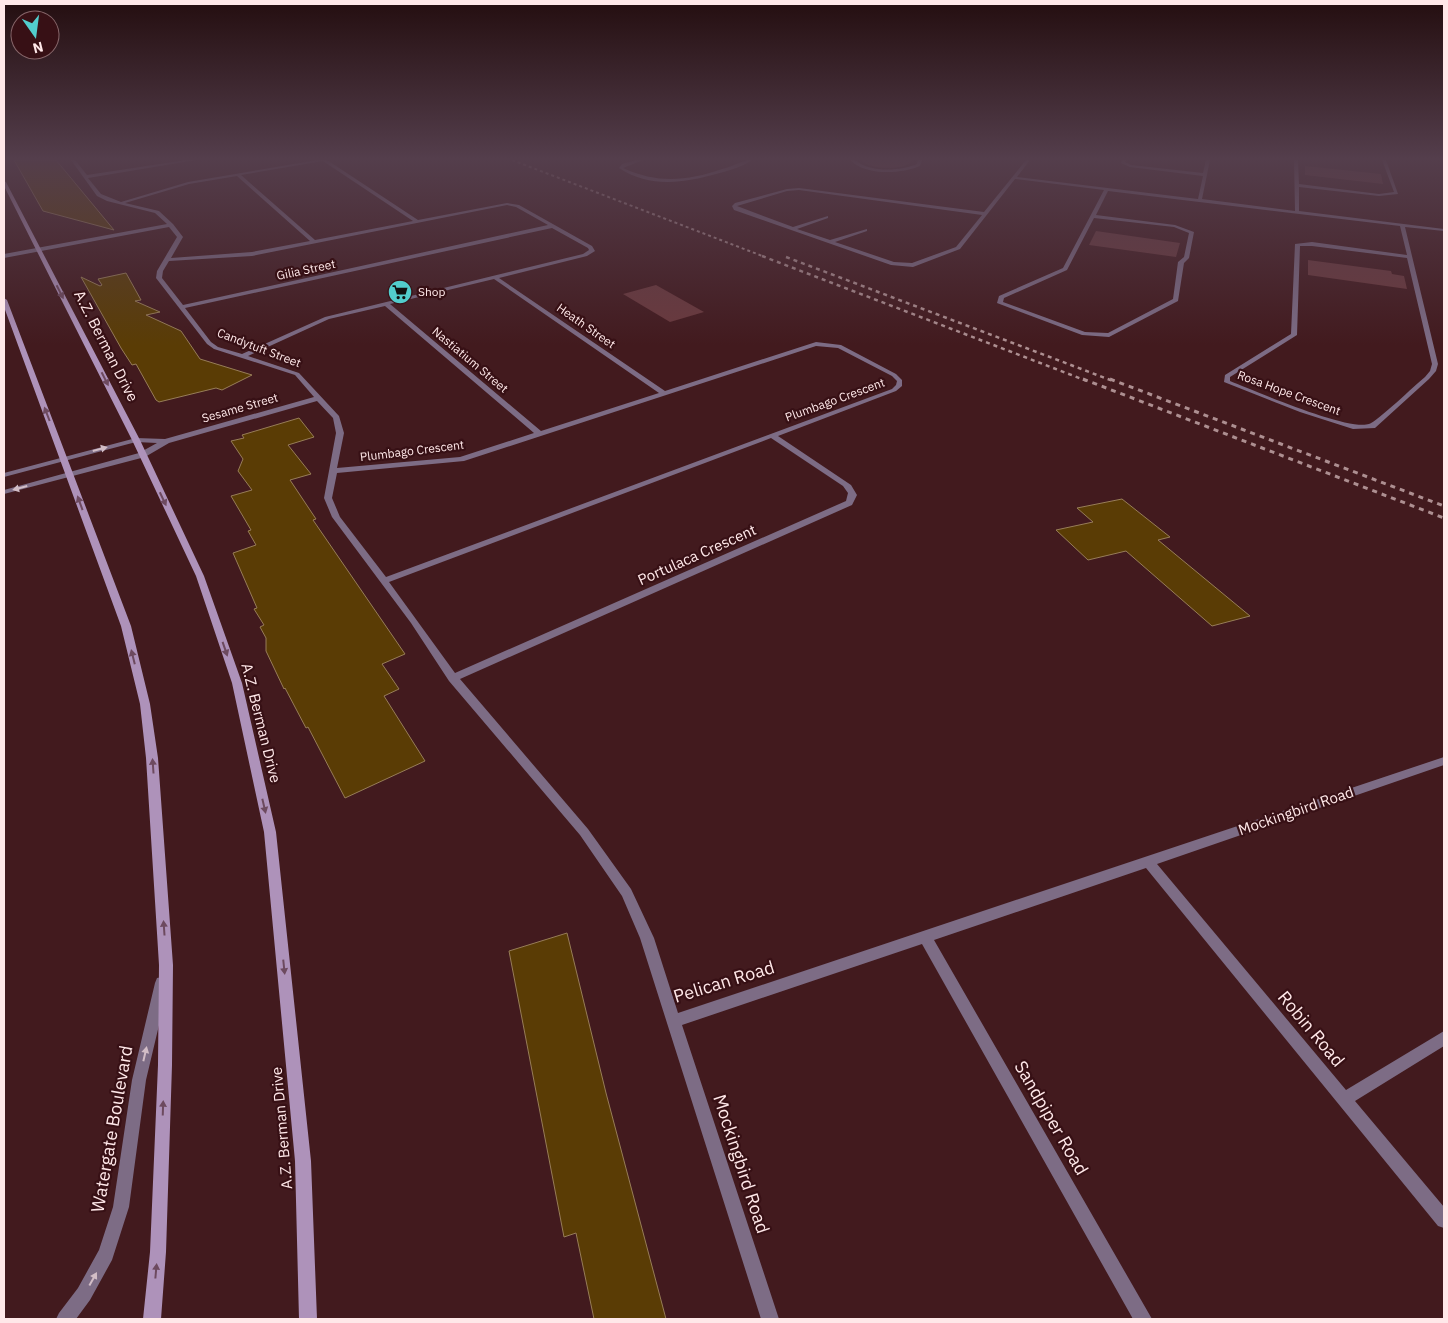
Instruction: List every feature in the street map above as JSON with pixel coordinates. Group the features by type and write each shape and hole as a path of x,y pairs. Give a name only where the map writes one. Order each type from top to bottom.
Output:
{"main road":[{"name":"A.Z. Berman Drive","path":"24,222 136,440 200,576 234,674 270,832 303,1161 308,1319"},
{"path":"4,300 126,626 145,704 152,758 166,965 165,1065 158,1252 152,1319"}],"street":[{"path":"167,222 171,225"},
{"path":"291,222 314,242"},
{"path":"166,260 252,254 416,222"},
{"path":"244,356 327,318 585,255 592,251 590,247 545,222"},
{"path":"772,222 893,264 913,265 958,248 980,222"},
{"path":"792,229 813,222"},
{"path":"1090,222 1064,269 1001,297 1000,303 1084,334 1099,336 1112,334 1176,300 1181,262 1186,258 1192,232 1175,226 1140,222"},
{"path":"1376,222 1444,230"},
{"path":"4,256 171,225"},
{"name":"Candytuft Street","path":"171,225 180,237 160,271 159,278 209,343 216,348 297,374 336,418 340,426 340,433 328,498 330,507 336,518 453,678"},
{"name":"Rosa Hope Crescent","path":"1402,225 1410,257 1435,364 1433,372 1372,426 1353,427 1302,411 1227,382 1227,376 1294,335 1297,245 1312,244 1410,257"},
{"name":"Gilia Street","path":"182,308 552,226"},
{"path":"830,242 865,230"},
{"name":"Heath Street","path":"495,277 664,393"},
{"name":"Nastiatium Street","path":"385,303 540,434"},
{"name":"Plumbago Crescent","path":"332,471 461,459 816,344 839,346 899,378 899,386 894,390 383,581"},
{"name":"Sesame Street","path":"4,492 142,455 166,441 319,398"},
{"name":"Portulaca Crescent","path":"453,678 849,503 853,498 853,494 846,484 771,435"},
{"name":"Sesame Street","path":"4,475 136,440 166,441"},
{"name":"Pelican Road","path":"453,678 584,832 628,893 647,938 674,1020 1148,862"},
{"name":"Mockingbird Road","path":"1148,862 1444,761"},
{"name":"Robin Road","path":"1148,862 1444,1220"},
{"name":"Sandpiper Road","path":"925,936 1143,1319"},
{"name":"Watergate Boulevard","path":"66,1319 84,1294 106,1254 121,1207 138,1080 166,965"},
{"name":"Mockingbird Road","path":"674,1020 770,1319"},
{"path":"1345,1099 1444,1038"}],"shaded area":[{"path":"1096,231 1180,243 1176,257 1089,245"},
{"path":"1308,260 1391,271 1392,274 1404,276 1407,289 1308,275"},
{"path":"656,285 704,312 670,322 623,294"}],"building":[{"path":"83,222 107,222 114,230"},
{"path":"126,273 141,300 135,301 160,312 146,315 181,331 200,359 252,375 222,390 216,388 159,402 156,400 136,364 132,365 121,348 81,277 100,286 102,285 98,279"},
{"path":"299,418 314,437 288,445 311,474 290,480 316,519 313,520 405,654 382,664 399,689 384,696 425,761 345,798 308,727 306,728 284,689 266,651 266,638 260,627 264,625 254,609 257,608 233,553 256,545 248,531 251,530 231,496 252,490 238,471 243,459 231,441 244,438 242,435"},
{"path":"1122,499 1170,537 1158,540 1250,616 1212,626 1126,551 1088,560 1056,530 1093,522 1077,508"},
{"path":"567,933 606,1093 666,1319 594,1319 576,1233 564,1237 509,951"}],"railway":[{"path":"673,222 765,257"},
{"path":"762,256 1087,381"},
{"path":"786,257 1113,381"},
{"path":"1083,379 1444,518"},
{"path":"1110,379 1444,506"}],"place":[{"name":"Shop","path":"400,292"}]}
